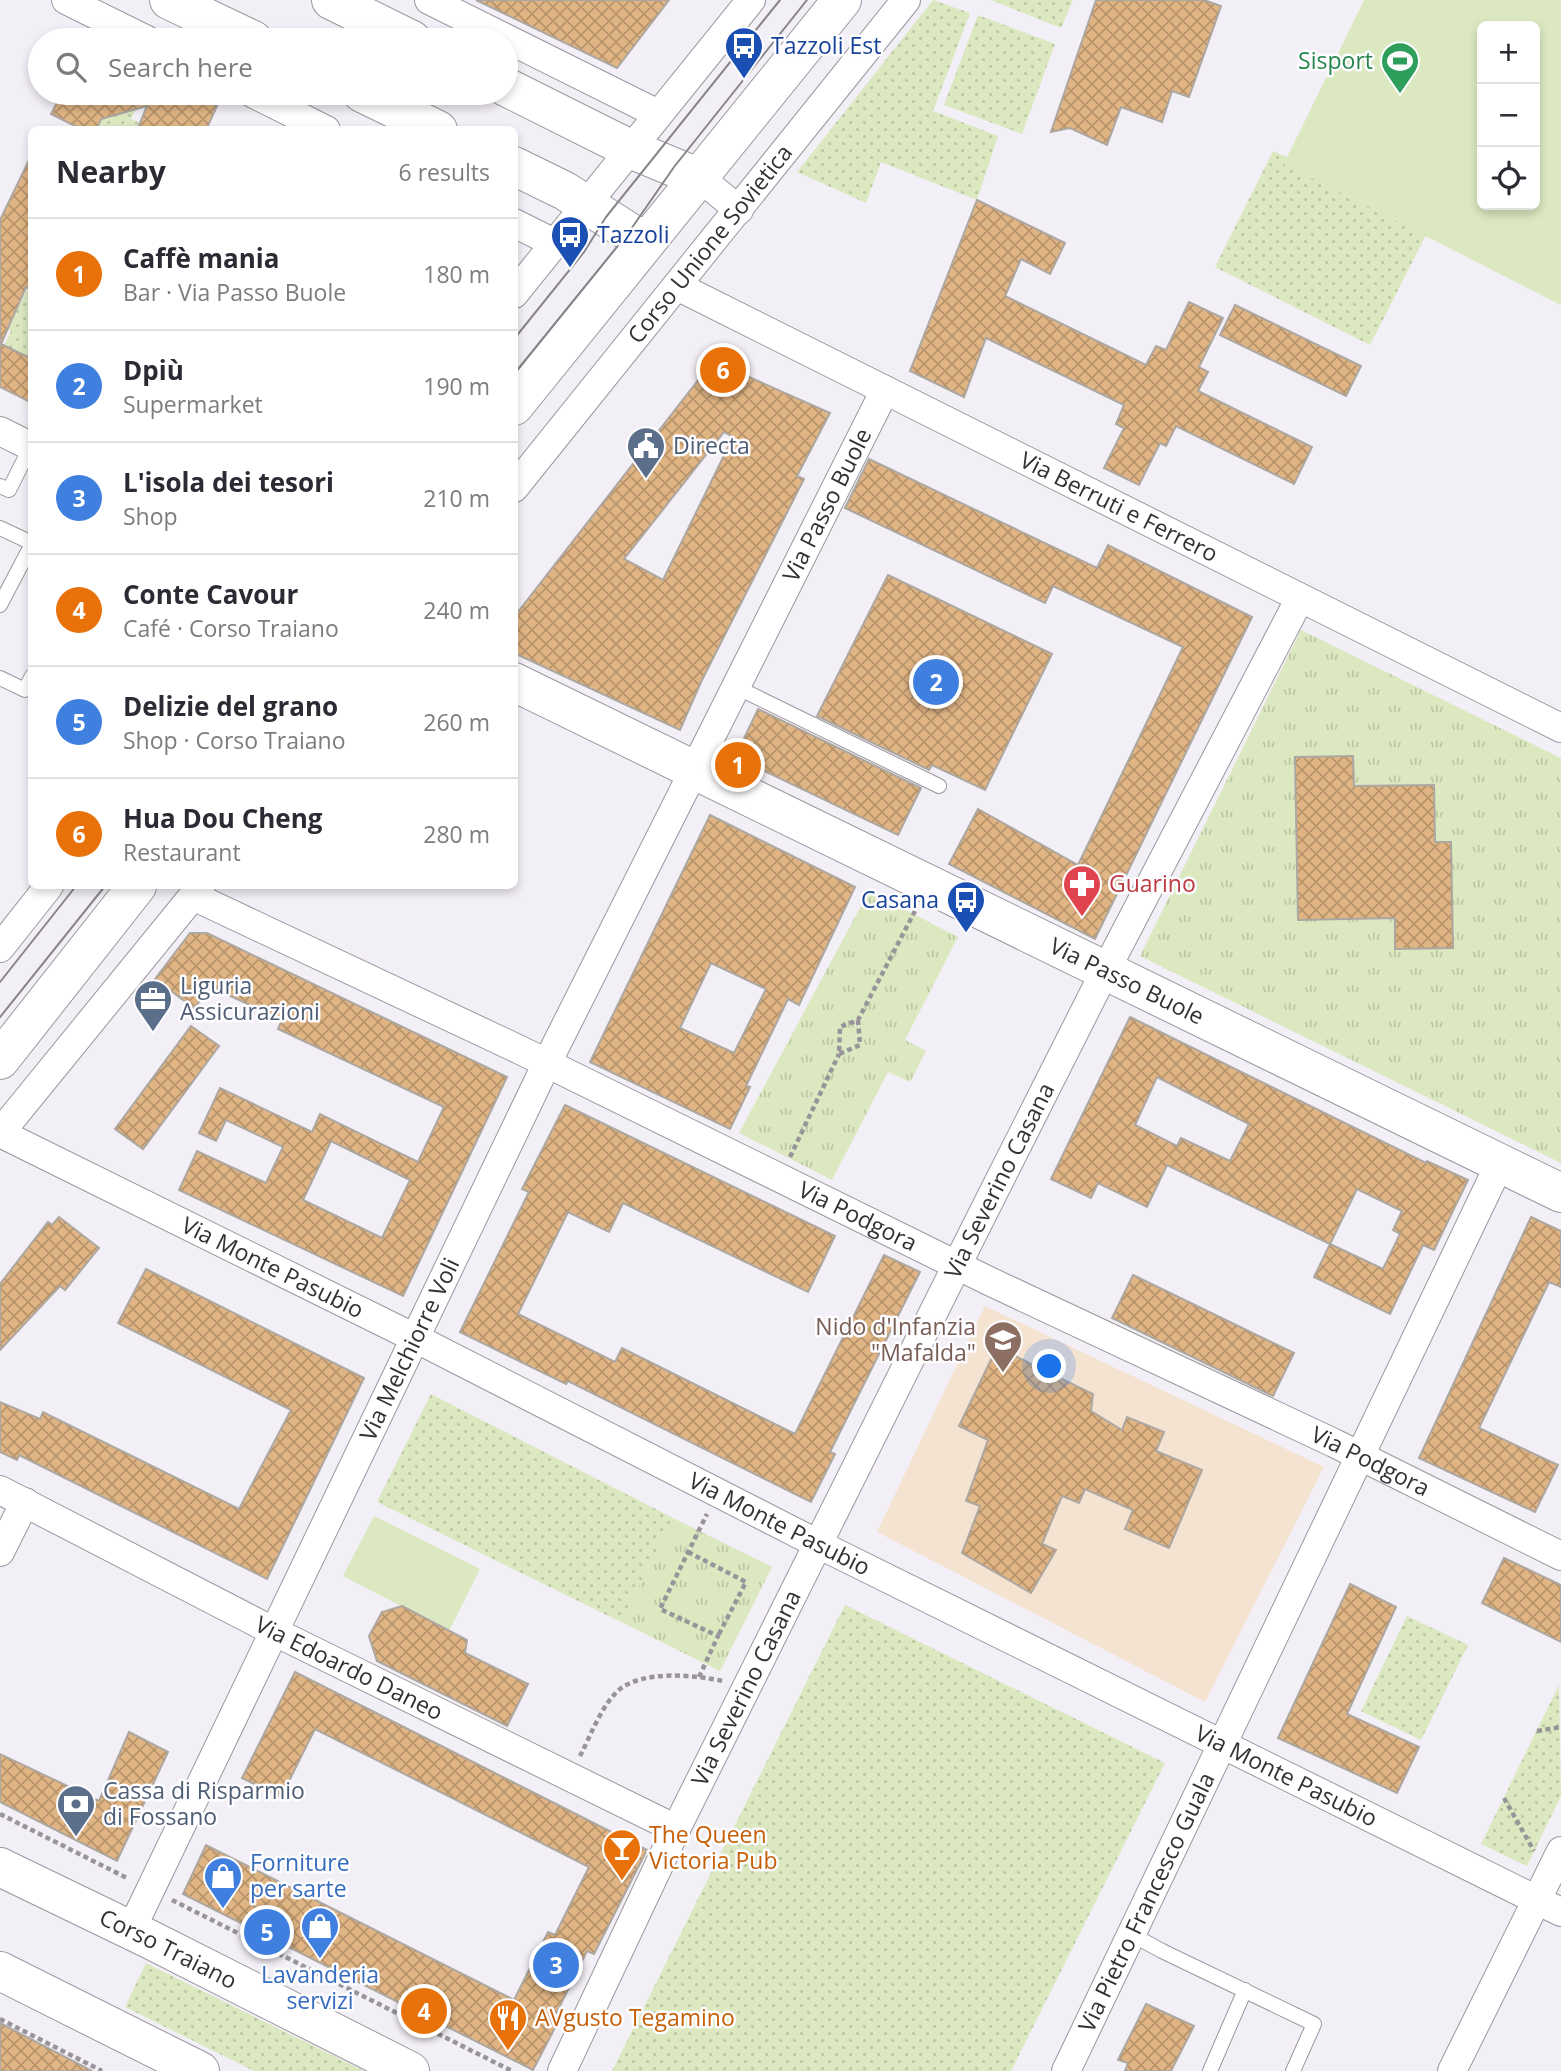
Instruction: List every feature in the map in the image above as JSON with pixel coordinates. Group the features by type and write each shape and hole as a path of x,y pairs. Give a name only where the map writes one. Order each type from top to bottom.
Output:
{"street":[{"path":"66,0 123,28"},
{"path":"169,0 228,28"},
{"path":"331,0 388,28"},
{"path":"429,0 485,28"},
{"path":"518,289 751,0"},
{"path":"518,402 842,0"},
{"name":"Corso Unione Sovietica","path":"518,483 906,0"},
{"path":"518,44 658,114"},
{"path":"518,93 630,149 700,178 739,210"},
{"path":"276,105 318,126"},
{"path":"387,105 430,126"},
{"path":"518,168 586,203 645,242"},
{"path":"518,225 554,243"},
{"name":"Via Berruti e Ferrero","path":"677,286 1561,728"},
{"name":"Via Passo Buole","path":"694,771 885,390"},
{"path":"0,431 28,445"},
{"name":"Via Severino Casana","path":"562,2071 676,1829 958,1264 1105,972 1300,598"},
{"name":"Via Passo Buole","path":"518,684 1561,1193"},
{"name":"Via Melchiorre Voli","path":"131,1930 547,1063 694,771"},
{"path":"0,948 47,889"},
{"path":"0,1060 135,889"},
{"path":"0,1133 197,890"},
{"name":"Via Podgora","path":"197,890 780,1178 1561,1556"},
{"name":"Via Monte Pasubio","path":"0,1133 415,1338 820,1545 1223,1746 1550,1906"},
{"name":"Via Pietro Francesco Guala","path":"1066,2071 1500,1164"},
{"name":"Via Edoardo Daneo","path":"0,1552 12,1496 273,1631 676,1829"},
{"path":"1452,2071 1550,1906 1547,1852"},
{"name":"Corso Traiano","path":"0,1867 410,2071"},
{"path":"0,1971 200,2071"}],"lane":[{"path":"0,486 9,491 28,452"},
{"path":"0,528 28,541"},
{"path":"0,605 28,551"},
{"path":"0,678 25,690 28,684"},
{"path":"736,687 939,786"},
{"path":"1131,1934 1314,2024 1293,2071"},
{"path":"1210,2071 1245,1990"}],"path":[{"path":"839,1054 860,1045 858,1020 929,886"},
{"path":"780,1178 839,1054 840,1027 858,1020"},
{"path":"718,1493 660,1609 718,1636"},
{"path":"688,1552 746,1582 699,1677"},
{"path":"568,1776 607,1705 621,1689 647,1678 699,1677 748,1688"},
{"path":"1537,1731 1561,1727"},
{"path":"1504,1798 1547,1852"},
{"path":"0,1814 512,2071"},
{"path":"0,2019 102,2071"}],"shaded area":[{"path":"985,1306 1324,1467 1205,1702 877,1532"}],"green space":[{"path":"933,0 970,13 933,111 998,136 977,200 881,162 866,203 797,172"},
{"path":"991,0 1073,0 1061,28"},
{"name":"Sisport","path":"1364,0 1561,0 1561,305 1284,164"},
{"name":"Sisport","path":"1367,0 1561,0 1561,211 1429,229 1370,345 1215,267 1273,151 1287,157"},
{"path":"978,15 1055,44 1022,134 944,105"},
{"path":"108,105 127,105 136,109 131,119 141,126 98,126"},
{"path":"28,288 28,357 4,345 11,332 7,329"},
{"path":"1301,630 1561,758 1561,1163 1140,956"},
{"path":"869,891 958,937 905,1040 926,1051 910,1082 888,1072 832,1180 739,1133"},
{"path":"431,1394 673,1518 621,1622 377,1502"},
{"path":"374,1516 480,1569 449,1631 343,1576"},
{"path":"673,1518 772,1567 720,1671 621,1622"},
{"path":"845,1605 1165,1763 1011,2071 612,2071"},
{"path":"1407,1616 1468,1645 1421,1740 1361,1711"},
{"path":"1559,1685 1561,1796 1527,1866 1481,1844"},
{"path":"146,1963 364,2071 254,2071 125,2007"}],"building":[{"path":"476,0 669,0 617,68"},
{"path":"1096,0 1204,0 1221,6 1189,97 1172,91 1162,122 1121,107 1107,145 1070,128 1051,132"},
{"path":"56,105 217,106 208,126 139,126 147,106 101,119 98,126 75,126 51,114"},
{"path":"28,162 28,288 26,287 1,344 28,357 28,401 0,387 0,220"},
{"path":"977,200 1065,243 1050,274 1021,259 1005,296 1146,365 1156,346 1166,350 1189,302 1223,318 1199,367 1208,372 1198,391 1312,447 1294,484 1176,426 1166,446 1160,443 1139,485 1104,468 1124,428 1116,424 1124,405 986,338 964,397 910,371"},
{"path":"1235,305 1361,366 1346,396 1220,335"},
{"path":"713,361 830,413 797,476 804,479 701,682 680,730 518,655 518,612","holes":["724,432 733,437 663,580 624,559"]},
{"path":"869,459 1097,568 1108,545 1252,617 1095,939 949,864 978,809 1078,865 1183,647 1053,586 1045,603 845,508"},
{"path":"888,575 1052,654 985,790 932,765 929,770 817,716"},
{"path":"758,709 921,788 898,835 735,757"},
{"path":"1353,756 1354,786 1434,785 1435,842 1451,842 1453,948 1395,949 1395,918 1298,920 1295,757"},
{"path":"710,815 855,887 799,1005 788,999 746,1086 750,1087 730,1129 590,1062","holes":["711,963 766,989 734,1053 680,1028"]},
{"path":"190,933 207,933 507,1077 403,1296 179,1190 197,1151 266,1183 283,1147 226,1120 216,1141 199,1133 220,1088 312,1132 320,1114 418,1162 444,1107 278,1029 282,1020 211,987 194,1008 155,979","holes":["331,1141 410,1180 382,1238 303,1200"]},
{"path":"1130,1017 1426,1163 1427,1161 1468,1180 1434,1250 1423,1245 1390,1314 1314,1277 1330,1244 1167,1165 1147,1207 1098,1183 1091,1198 1051,1179","holes":["1157,1077 1249,1124 1230,1161 1181,1138 1177,1146 1135,1125","1357,1189 1402,1211 1393,1230 1400,1234 1383,1269 1330,1244"]},
{"path":"191,1026 219,1046 143,1149 115,1129"},
{"path":"565,1105 835,1236 808,1292 623,1203 609,1232 568,1212 518,1314 615,1362 622,1348 795,1434 884,1255 920,1272 830,1452 835,1454 811,1502 568,1381 566,1384 460,1332 529,1192 522,1189"},
{"path":"59,1217 99,1248 65,1290 60,1286 0,1350 0,1284 48,1222 52,1225"},
{"path":"1531,1217 1561,1231 1561,1287 1549,1282 1479,1428 1558,1465 1535,1512 1419,1458"},
{"path":"146,1269 364,1378 267,1579 19,1455 17,1460 0,1452 0,1402 40,1419 43,1412 239,1509 291,1410 118,1323"},
{"path":"1133,1275 1294,1353 1273,1396 1112,1318"},
{"path":"997,1347 1093,1394 1091,1411 1122,1430 1127,1417 1164,1432 1156,1451 1202,1470 1169,1548 1125,1529 1133,1510 1085,1489 1079,1503 1062,1496 1042,1544 1056,1550 1031,1593 962,1553 980,1506 966,1501 988,1440 959,1426"},
{"path":"1504,1558 1561,1585 1561,1642 1482,1603"},
{"path":"1350,1584 1396,1607 1347,1714 1419,1747 1397,1793 1278,1738"},
{"path":"402,1606 467,1640 465,1653 528,1684 507,1726 377,1661 369,1636 382,1612"},
{"path":"295,1672 647,1850 594,1954 587,1951 553,2020 558,2022 533,2070 183,1894 206,1845 514,2000 548,1932 555,1935 589,1867 315,1729 281,1797 242,1778"},
{"path":"129,1732 168,1752 117,1861 0,1802 0,1754 99,1801"},
{"path":"1146,2004 1194,2026 1171,2071 1125,2071 1128,2063 1118,2060"},
{"path":"0,2023 92,2071 0,2071"}],"tram line":[{"path":"518,334 584,252 606,217 780,0"},
{"path":"518,369 629,232 674,167 807,0"},
{"path":"0,982 74,889"},
{"path":"0,1017 103,889"}],"place":[{"name":"Tazzoli Est","path":"744,80"},
{"name":"Sisport","path":"1400,95"},
{"name":"Tazzoli","path":"570,269"},
{"name":"Hua Dou Cheng","path":"723,370"},
{"name":"Directa","path":"646,480"},
{"name":"Dpiù","path":"936,682"},
{"name":"Caffè mania","path":"738,765"},
{"name":"Guarino","path":"1082,918"},
{"name":"Casana","path":"966,934"},
{"name":"Liguria Assicurazioni","path":"153,1033"},
{"name":"Nido d'Infanzia \"Mafalda\"","path":"1003,1374"},
{"name":"Cassa di Risparmio di Fossano","path":"76,1838"},
{"name":"The Queen Victoria Pub","path":"622,1882"},
{"name":"Forniture per sarte","path":"223,1910"},
{"name":"Delizie del grano","path":"267,1932"},
{"name":"Lavanderia servizi","path":"320,1960"},
{"name":"L'isola dei tesori","path":"556,1965"},
{"name":"Conte Cavour","path":"424,2011"},
{"name":"AVgusto Tegamino","path":"508,2052"}]}
